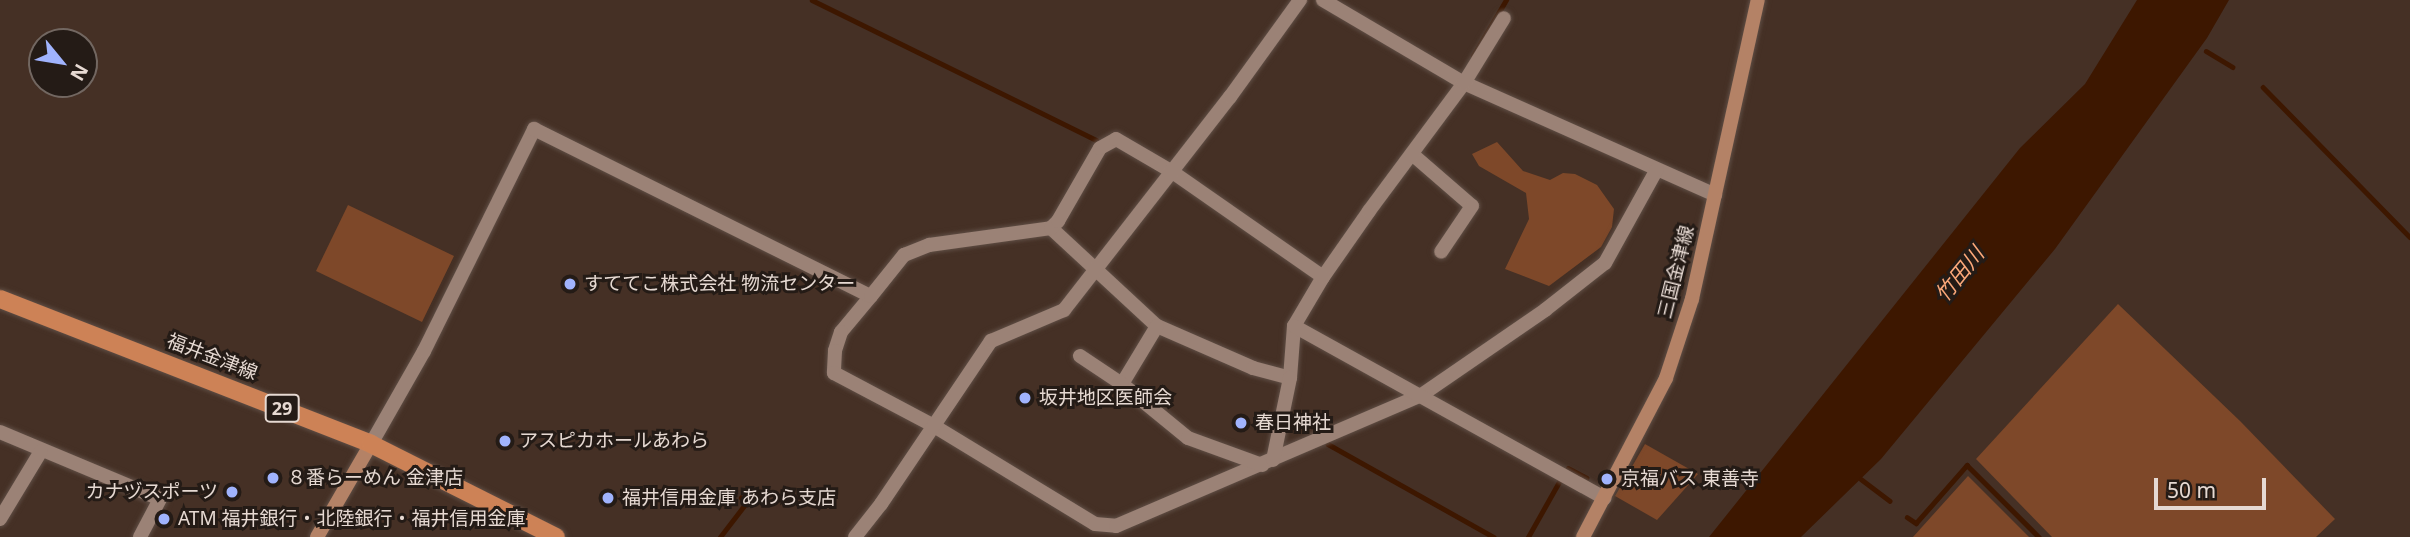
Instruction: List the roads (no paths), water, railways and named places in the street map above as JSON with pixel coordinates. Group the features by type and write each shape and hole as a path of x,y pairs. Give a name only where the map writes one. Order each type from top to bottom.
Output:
{"main road":[{"name":"三国金津線","path":"1583,537 1666,378 1692,299 1758,0"},
{"name":"福井金津線","path":"0,299 371,444 556,537"},
{"path":"317,537 371,444"}],"street":[{"path":"855,537 991,341 1064,310 1300,0"},
{"path":"1323,0 1464,83 1715,195"},
{"path":"1268,463 1290,378 1294,326 1323,277 1464,83 1504,18"},
{"path":"371,444 424,351 534,129 871,296"},
{"path":"1323,277 1171,171 1116,139 1100,148 1058,221 1051,228 929,245 904,256 841,332 835,351 834,373 934,426 1095,524 1116,526 1420,396 1545,310 1605,263 1657,169"},
{"path":"1412,154 1472,206 1441,252"},
{"path":"1051,228 1157,326 1253,368 1290,378"},
{"path":"1122,384 1157,326"},
{"path":"1294,326 1604,498"},
{"path":"1080,356 1122,384 1188,438 1268,463"},
{"path":"0,432 160,499 140,537"},
{"path":"0,519 41,451"}],"water":[{"name":"竹田川","path":"2137,0 2229,0 2207,38 2055,249 1881,459 1801,537 1709,537 2020,148 2085,84"}],"waterway":[{"path":"812,0 1096,140"},
{"path":"1473,56 1506,0"},
{"path":"2206,51 2233,67"},
{"path":"2263,87 2410,237"},
{"path":"1328,444 1494,537"},
{"path":"1907,517 1916,523 1967,465 2039,537"},
{"path":"1568,468 1587,478"},
{"path":"1861,479 1890,501"},
{"path":"1528,537 1559,482"},
{"path":"720,537 747,502 741,498"}],"place":[{"name":"すててこ株式会社 物流センター","path":"570,284"},
{"name":"坂井地区医師会","path":"1025,398"},
{"name":"春日神社","path":"1241,423"},
{"name":"アスピカホールあわら","path":"505,441"},
{"name":"８番らーめん 金津店","path":"273,478"},
{"name":"京福バス 東善寺","path":"1607,479"},
{"name":"カナヅスポーツ","path":"232,492"},
{"name":"福井信用金庫 あわら支店","path":"608,498"},
{"name":"ATM 福井銀行・北陸銀行・福井信用金庫","path":"164,519"}]}
